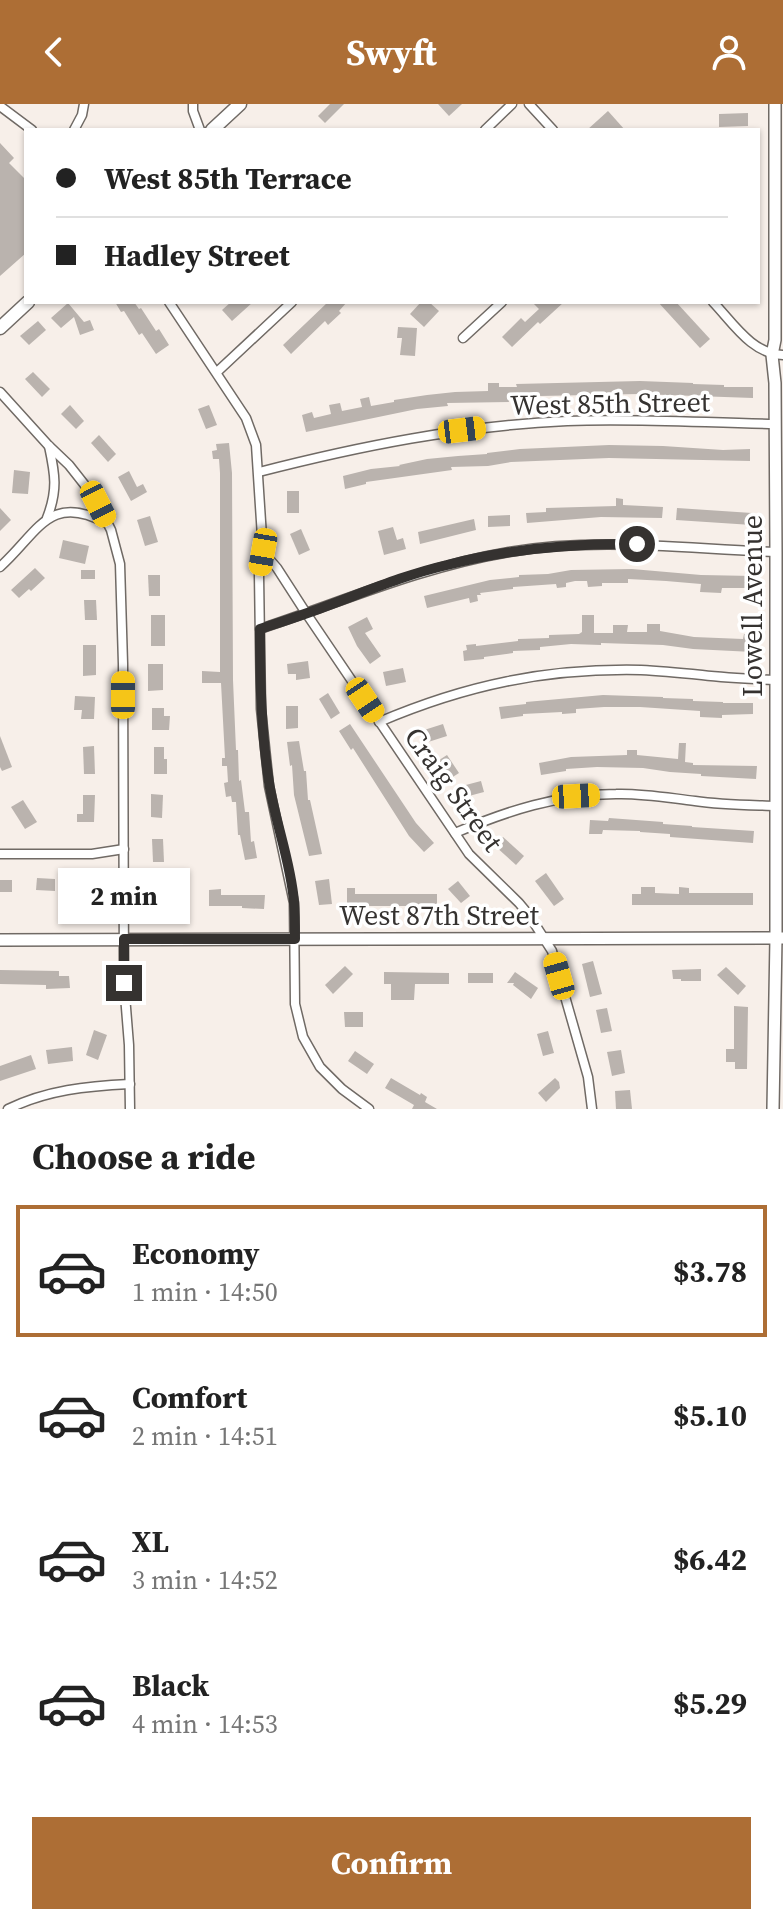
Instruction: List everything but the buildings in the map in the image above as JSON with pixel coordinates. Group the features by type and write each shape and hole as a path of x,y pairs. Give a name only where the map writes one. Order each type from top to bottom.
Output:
{"main road":[{"path":"214,128 240,104"},
{"path":"0,328 26,304"}],"street":[{"path":"75,128 84,104"},
{"path":"193,104 199,128"},
{"path":"487,128 512,104"},
{"path":"529,104 551,128"},
{"name":"Lowell Avenue","path":"773,1109 779,1066 775,104"},
{"path":"0,106 29,128"},
{"path":"170,304 246,418 258,454 263,552 259,575 261,709 265,759 275,818 294,903 295,1004 303,1037 314,1058 326,1075 369,1109"},
{"path":"217,372 290,304"},
{"path":"463,338 500,304"},
{"path":"715,304 760,350 777,355"},
{"path":"0,392 84,484 114,540 122,580 124,939 130,1109"},
{"name":"West 85th Street","path":"259,472 393,441 507,425 609,420 775,424"},
{"path":"47,519 55,489 55,473 48,445"},
{"path":"0,567 47,519 58,513 85,512 107,523"},
{"path":"260,629 419,572 511,552 566,545 608,544 776,552"},
{"name":"Craig Street","path":"263,552 277,568 455,833 478,864 529,915 552,951 588,1077 592,1109"},
{"path":"379,722 455,693 559,673 643,670 776,680"},
{"path":"455,833 518,809 576,796 629,794 720,804 776,806"},
{"path":"0,854 92,854 124,849"},
{"name":"West 87th Street","path":"0,940 779,938"},
{"path":"8,1109 70,1088 130,1084"}],"route":[{"path":"124,983 124,939 295,939 290,875 275,818 265,759 260,629 447,564 566,545 637,544"}]}
